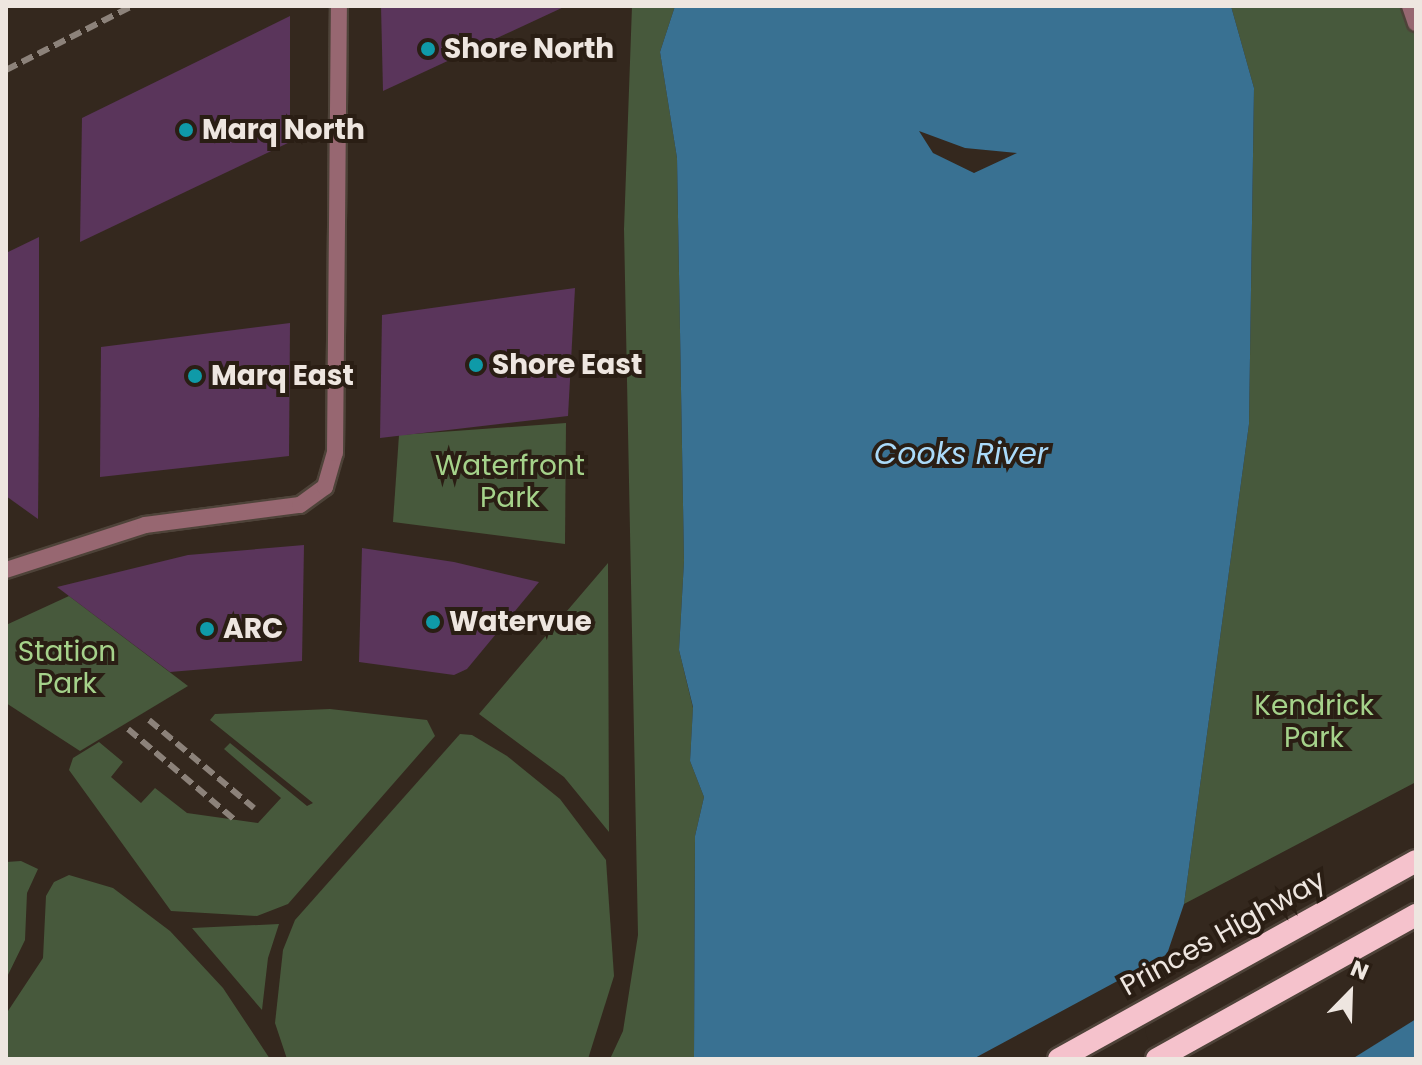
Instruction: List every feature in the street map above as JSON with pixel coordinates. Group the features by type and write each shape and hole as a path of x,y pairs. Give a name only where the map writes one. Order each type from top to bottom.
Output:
{"highway":[{"name":"Princes Highway","path":"1059,1059 1416,861"},
{"path":"1157,1059 1416,915"}],"street":[{"path":"6,570 145,525 300,505 325,487 335,453 339,6"},
{"path":"1410,6 1416,23"}],"green space":[{"path":"632,6 675,6 660,52 677,158 684,561 679,650 693,708 690,761 704,797 695,836 694,1059 610,1059 623,1031 638,935 624,229"},
{"name":"Kendrick Park","path":"1231,6 1416,6 1416,782 1184,904 1249,424 1254,88"},
{"name":"Waterfront Park","path":"566,423 565,544 393,522 399,435"},
{"path":"608,563 609,832 564,777 479,714"},
{"name":"Station Park","path":"69,596 188,686 80,751 6,703 6,625"},
{"path":"330,709 427,720 435,736 288,904 257,916 171,911 69,770 73,758 99,742 123,762 111,777 141,803 155,788 187,813 258,823 281,798 224,749 230,743 307,806 313,803 210,720 215,714"},
{"path":"460,734 472,735 507,756 560,799 606,860 614,976 588,1059 287,1059 275,1023 283,950 295,920"},
{"path":"21,861 38,869 27,893 25,940 6,979 6,862"},
{"path":"69,875 113,888 170,931 223,988 270,1059 6,1059 6,1014 43,958 46,896 54,882"},
{"path":"279,924 268,958 262,1010 192,928"}],"water":[{"name":"Cooks River","path":"675,6 1231,6 1254,88 1249,424 1184,904 1141,1031 1150,1059 694,1059 695,836 704,797 690,761 693,707 679,650 684,561 677,158 660,52","holes":["919,131 965,148 1017,153 974,173 933,153"]},
{"path":"1416,1019 1416,1059 1352,1059"}],"pier":[{"path":"1173,951 1145,1031 1154,1059 973,1059"}],"building":[{"name":"Shore North","path":"381,6 566,6 383,91"},
{"name":"Marq North","path":"290,16 290,142 80,242 82,118"},
{"path":"39,237 38,519 6,496 6,253"},
{"name":"Shore East","path":"575,288 568,416 380,438 382,315"},
{"name":"Marq East","path":"290,323 289,456 100,477 101,347"},
{"name":"ARC","path":"304,545 302,661 170,672 57,587 188,555"},
{"name":"Watervue","path":"362,548 454,562 539,582 467,669 454,675 359,662"}],"railway":[{"path":"6,70 132,6"},
{"path":"149,720 254,808"},
{"path":"128,729 235,820"}],"place":[{"name":"Shore North","path":"428,49"},
{"name":"Marq North","path":"186,130"},
{"name":"Shore East","path":"476,365"},
{"name":"Marq East","path":"195,376"},
{"name":"Watervue","path":"433,622"},
{"name":"ARC","path":"207,629"}]}
